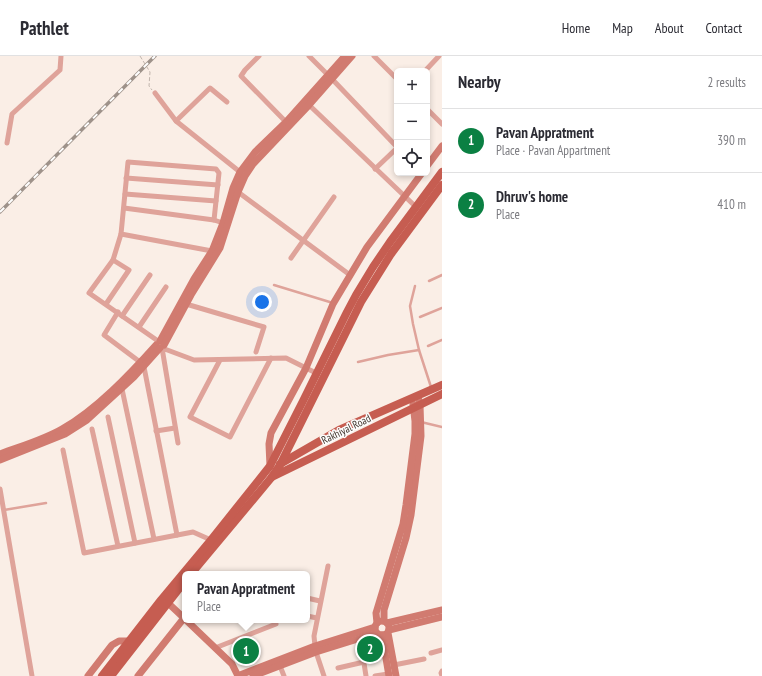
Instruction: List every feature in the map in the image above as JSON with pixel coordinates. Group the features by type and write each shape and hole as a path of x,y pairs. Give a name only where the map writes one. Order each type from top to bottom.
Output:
{"main road":[{"path":"185,571 270,466 346,312 373,267 442,172"},
{"path":"194,571 271,478 280,465 361,302 391,254 442,185"},
{"path":"270,466 280,465 339,430 442,385"},
{"name":"Rakhiyal Road","path":"258,481 271,478 442,394"},
{"path":"102,676 182,575"},
{"path":"111,676 182,585"}],"street":[{"path":"7,143 12,114 60,70 61,56"},
{"path":"259,56 241,76 286,122"},
{"path":"309,56 394,145"},
{"path":"330,77 345,56"},
{"path":"0,460 65,434 122,389 160,345 220,248 242,180 248,170 330,77 352,56"},
{"path":"374,56 394,76"},
{"path":"428,68 439,56"},
{"path":"176,121 210,88 227,102"},
{"path":"154,93 176,121 240,172"},
{"path":"178,443 160,345 184,295 212,251 223,223 233,188 240,172 255,152 307,103"},
{"path":"307,103 416,206"},
{"path":"430,112 442,124"},
{"path":"430,162 442,146"},
{"path":"375,168 394,151"},
{"path":"214,220 219,173 216,169 128,162 121,234 113,260 90,293 160,345 194,360 286,358 316,373"},
{"path":"270,466 269,444 271,433 306,368 334,304 367,247 420,176"},
{"path":"126,178 218,185"},
{"path":"238,192 350,275"},
{"path":"125,194 216,201"},
{"path":"291,258 334,197"},
{"path":"124,208 214,220 223,223"},
{"path":"121,234 212,251"},
{"path":"106,304 129,270 113,260"},
{"path":"150,274 104,335 142,365 176,535"},
{"path":"139,328 166,287"},
{"path":"186,304 264,327 256,352"},
{"path":"220,360 190,417 230,437 271,358"},
{"path":"0,454 47,436 87,416 106,396 142,365"},
{"path":"122,389 154,539"},
{"path":"396,676 394,665 376,613 403,524 418,422 415,397"},
{"path":"108,417 135,543"},
{"path":"156,431 175,428"},
{"path":"92,429 118,546"},
{"path":"63,450 84,553 193,532 211,540"},
{"path":"0,488 4,510 3,520 32,676"},
{"path":"324,676 316,649 314,636 328,566"},
{"path":"310,599 320,601"},
{"path":"168,603 182,616"},
{"path":"189,623 232,664 237,675 442,610"},
{"path":"310,617 317,618"},
{"path":"253,676 280,666 316,649 360,638 382,628 442,617"},
{"path":"138,676 182,623"},
{"path":"216,648 276,624"},
{"path":"375,676 388,675 382,628"},
{"path":"360,638 366,676"},
{"path":"88,676 112,645 121,640 129,641"},
{"path":"431,653 442,650"},
{"path":"394,665 424,659"},
{"path":"338,668 364,662"},
{"path":"280,666 284,676"},
{"path":"442,671 442,676"}],"lane":[{"path":"429,281 442,275"},
{"path":"274,285 334,304"},
{"path":"415,286 410,306 419,350 432,390"},
{"path":"420,317 442,308"},
{"path":"428,346 442,340"},
{"path":"358,362 419,350"},
{"path":"418,422 442,426"},
{"path":"4,510 46,503"}],"path":[{"path":"140,56 150,72 149,86 154,93"}],"railway":[{"path":"0,212 155,56"}],"place":[{"name":"Dhruv's home","path":"370,649"},
{"name":"Pavan Appratment","path":"246,651"}]}
